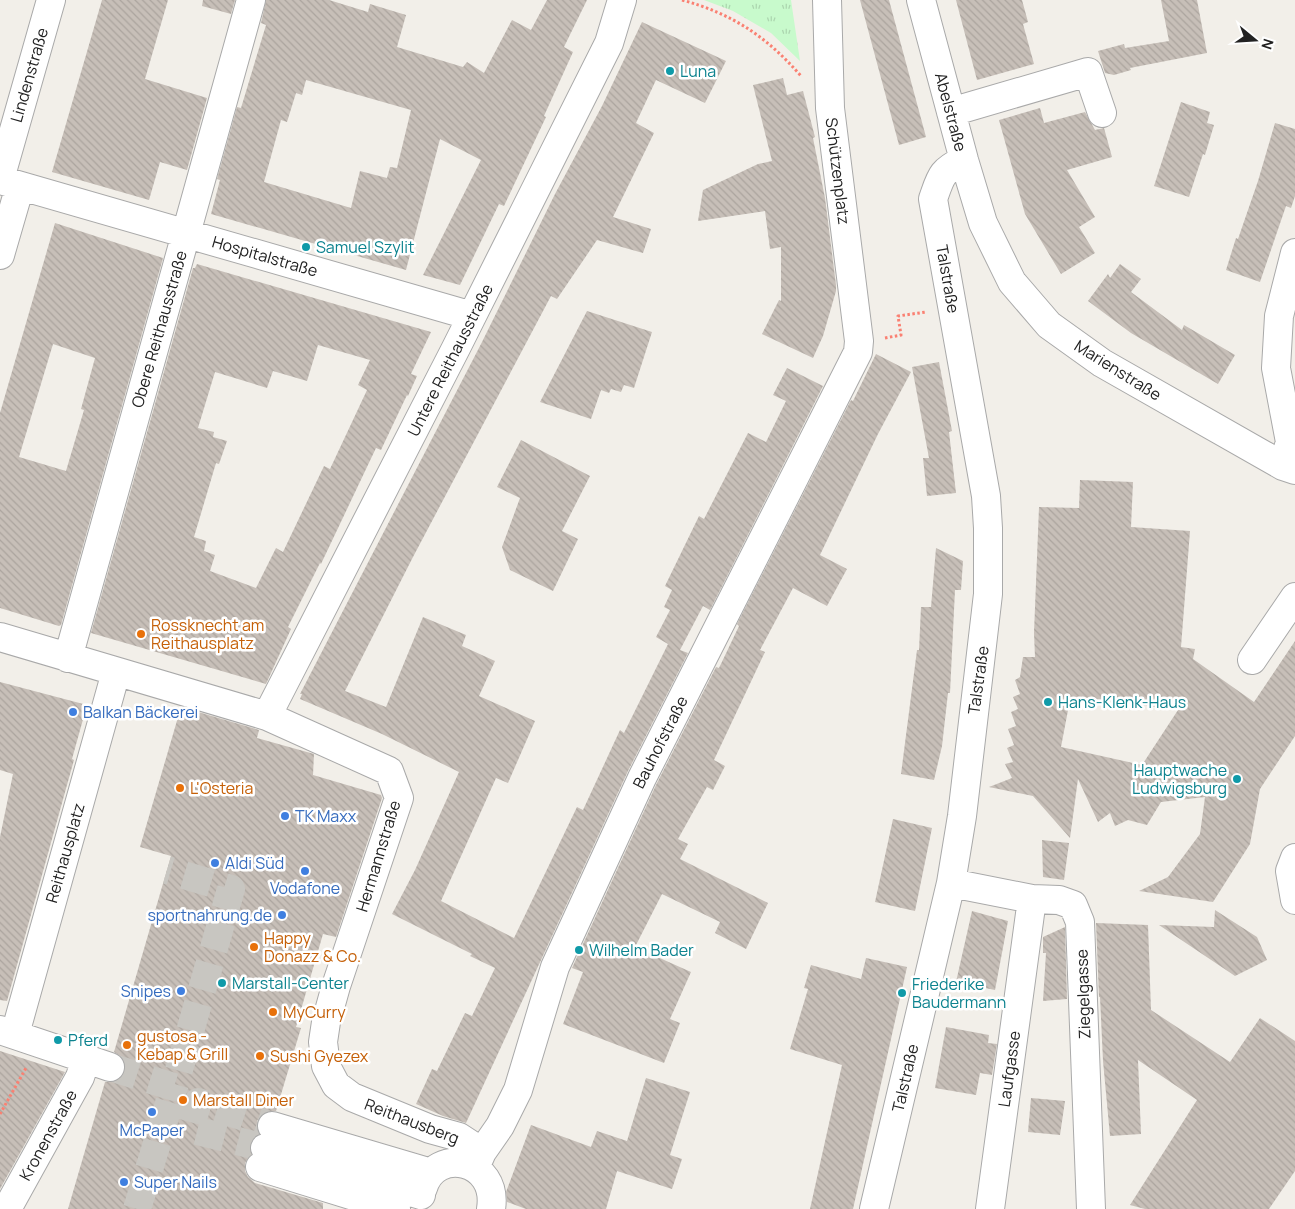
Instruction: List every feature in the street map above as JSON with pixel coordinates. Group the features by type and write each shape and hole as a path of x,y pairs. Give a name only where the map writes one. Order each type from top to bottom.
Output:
{"street":[{"name":"Lindenstraße","path":"0,255 7,182 51,0"},
{"name":"Obere Reithausstraße","path":"68,658 251,0"},
{"name":"Untere Reithausstraße","path":"267,716 609,44 622,0"},
{"name":"Schützenplatz","path":"826,0 830,108 871,340"},
{"name":"Abelstraße","path":"921,0 983,223"},
{"path":"951,112 1088,72 1102,113"},
{"name":"Talstraße","path":"874,1209 951,883 962,816 973,712 985,627 989,561 983,480 933,199 940,179 948,168 964,160"},
{"name":"Hospitalstraße","path":"7,182 472,316"},
{"name":"Marienstraße","path":"983,223 1012,282 1049,325 1102,363 1289,468"},
{"path":"1289,468 1290,442 1276,368 1279,316 1295,253"},
{"name":"Bauhofstraße","path":"479,1160 500,1126 518,1090 555,967 642,778 858,352 871,340"},
{"path":"1252,660 1295,597"},
{"name":"Hermannstraße","path":"0,637 267,716 389,771 399,798 336,986 326,1022 323,1042 326,1066 336,1085 352,1097"},
{"name":"Reithausplatz","path":"17,1035 116,672"},
{"path":"1295,858 1290,871 1295,900"},
{"name":"Ziegelgasse","path":"951,883 1032,899 1059,900 1073,905 1080,922 1091,1209"},
{"name":"Laufgasse","path":"990,1209 1032,899"},
{"name":"Kronenstraße","path":"7,1209 80,1077 98,1063 17,1035"},
{"name":"Reithausberg","path":"352,1097 430,1129 459,1137 479,1160"},
{"path":"396,1209 266,1147 425,1193 441,1166 479,1160 493,1197 491,1209"}],"path":[{"path":"682,0 731,18 766,40 790,63"},
{"path":"871,340 901,335 898,316 924,312"},
{"path":"0,1114 30,1060 17,1035"}],"green space":[{"path":"704,0 791,0 800,61 771,33 733,11"}],"building":[{"path":"102,0 168,0 145,79 207,98 187,170 160,162 149,200 52,172"},
{"path":"203,0 235,0 231,14 202,6"},
{"path":"266,0 329,0 368,12 370,4 406,15 397,47 463,67 467,62 484,73 512,20 531,30 547,0 587,0 564,47 573,52 544,116 546,117 504,206 499,204 460,285 423,275 481,160 440,139 406,270 211,214 220,180 217,179 237,107 241,108 266,25 261,23","holes":["306,80 411,110 397,168 390,167 387,178 360,171 351,208 264,182 281,120 287,122 296,93 302,95"]},
{"path":"860,0 889,0 926,137 899,145"},
{"path":"956,0 1022,0 1028,22 1023,24 1034,64 977,80"},
{"path":"1161,0 1197,0 1207,53 1130,68 1131,70 1114,75 1105,73 1098,51 1124,44 1125,48 1169,41"},
{"path":"642,22 726,61 705,103 656,80 636,123 654,133 613,217 651,229 643,253 597,240 557,299 551,296 413,557 345,691 386,707 423,617 466,635 462,646 495,661 479,696 535,721 508,783 496,778 441,901 514,938 577,807 583,810 620,730 624,733 668,644 656,637 670,610 664,607 672,590 665,586 699,516 704,519 748,433 766,442 786,401 773,395 787,368 823,386 710,610 703,606 680,650 688,653 628,771 466,1123 443,1116 416,1104 432,1069 437,1071 465,1013 472,1016 495,968 470,956 472,954 392,914 415,870 459,772 382,734 300,699 302,694 300,694 481,344 555,194 602,106"},
{"path":"783,78 787,95 803,91 815,137 813,138 825,198 836,285 823,336 813,358 762,334 779,300 781,301 781,247 770,249 765,211 698,221 703,190 758,164 772,161 753,85"},
{"path":"1181,102 1210,112 1207,123 1214,125 1189,197 1154,186"},
{"path":"1040,108 1044,123 1085,112 1095,130 1104,128 1112,157 1067,170 1095,217 1079,227 1095,253 1061,274 1025,214 999,120"},
{"path":"1275,123 1295,129 1295,196 1291,208 1286,206 1260,282 1226,270 1258,181"},
{"path":"55,223 163,258 61,625 59,626 0,608 0,413","holes":["53,344 95,358 81,409 84,410 66,471 19,457"]},
{"path":"197,264 431,332 411,374 417,376 408,396 381,450 376,448 321,564 288,627 291,629 266,684 91,633 193,268","holes":["318,345 370,360 358,385 367,390 330,469 324,466 283,552 276,548 256,588 210,571 215,555 204,551 206,541 194,537 216,463 219,464 227,441 213,437 214,432 198,428 215,372 267,388 273,371 307,381"]},
{"path":"1120,264 1141,279 1131,292 1182,330 1184,325 1235,355 1218,384 1131,333 1088,301 1108,274 1110,278"},
{"path":"587,311 652,332 634,388 624,385 621,392 611,389 609,393 601,390 591,419 540,402"},
{"path":"876,354 911,372 878,434 820,555 847,569 827,606 793,588 760,650 765,652 714,760 725,766 713,790 707,787 678,839 688,844 680,859 768,903 746,949 715,933 720,922 662,894 635,947 691,972 670,1019 680,1023 664,1063 563,1024 583,972 572,968 656,785 716,667 719,668 739,626 737,624"},
{"path":"939,362 952,431 949,432 956,493 927,496 923,458 929,458 912,367"},
{"path":"521,440 590,476 562,531 578,539 553,591 510,570 502,547 520,498 497,487"},
{"path":"1080,480 1133,482 1131,527 1190,531 1181,647 1195,649 1193,659 1254,702 1295,641 1295,736 1260,789 1250,844 1213,902 1139,891 1168,877 1200,834 1205,797 1161,802 1147,825 1128,820 1115,826 1110,813 1098,822 1078,779 1070,838 1033,796 989,787 1012,778 1005,764 1013,762 1007,748 1014,745 1008,729 1016,726 1011,712 1018,709 1013,697 1020,694 1015,680 1020,677 1023,657 1035,657 1034,633 1039,507 1079,508","holes":["1086,698 1178,710 1142,765 1061,747 1069,705 1079,703"]},
{"path":"936,548 963,561 961,590 955,590 950,693 948,693 942,746 934,780 901,774 917,650 919,650 921,607 931,607"},
{"path":"0,682 87,705 72,759 74,760 7,1001 0,1000 0,837 13,774 0,770"},
{"name":"Marstall-Center","path":"181,707 259,730 257,738 314,754 313,775 381,795 382,798 336,937 323,934 296,1027 301,1028 276,1111 268,1111 261,1115 257,1121 259,1134 250,1143 251,1154 245,1163 245,1171 248,1177 255,1183 323,1203 323,1209 68,1209 105,1082 113,1082 120,1079 125,1072 125,1063 122,1057 114,1052 171,856 140,847"},
{"path":"893,819 932,828 915,911 875,902"},
{"path":"1042,840 1069,843 1064,880 1043,877"},
{"path":"1215,910 1257,937 1267,960 1235,976 1159,925 1214,927"},
{"path":"972,911 1008,921 995,990 956,982"},
{"path":"1096,923 1148,925 1151,1010 1230,1062 1260,1018 1295,1041 1295,1171 1269,1209 1145,1209 1130,1205 1197,1100 1138,1060 1141,1134 1110,1136 1103,1061"},
{"path":"1065,927 1067,999 1043,1001 1046,953 1043,953 1043,937"},
{"path":"866,958 907,967 887,1057 853,1209 810,1209 842,1065 790,1049 808,989 804,988 811,965 861,979"},
{"path":"946,1027 989,1035 988,1043 997,1044 992,1075 980,1073 976,1095 935,1088"},
{"path":"0,1051 65,1072 0,1189"},
{"path":"646,1078 690,1092 670,1155 682,1159 672,1189 617,1171 606,1209 526,1209 507,1202 506,1192 531,1125 591,1147 597,1131 627,1141"},
{"path":"1031,1098 1065,1101 1060,1135 1028,1132"}],"tunnel":[{"path":"110,1067 174,1087 231,889 167,870"},
{"path":"137,1209 174,1087"},
{"path":"265,1148 190,1129 198,1102 272,1126"}],"place":[{"name":"Luna","path":"670,71"},
{"name":"Samuel Szylit","path":"306,247"},
{"name":"Rossknecht am Reithausplatz","path":"141,634"},
{"name":"Hans-Klenk-Haus","path":"1048,702"},
{"name":"Balkan Bäckerei","path":"73,712"},
{"name":"Hauptwache Ludwigsburg","path":"1237,779"},
{"name":"L'Osteria","path":"180,788"},
{"name":"TK Maxx","path":"285,816"},
{"name":"Aldi Süd","path":"215,863"},
{"name":"Vodafone","path":"305,871"},
{"name":"sportnahrung.de","path":"282,915"},
{"name":"Happy Donazz & Co.","path":"254,947"},
{"name":"Wilhelm Bader","path":"579,950"},
{"name":"Marstall-Center","path":"222,983"},
{"name":"Snipes","path":"181,991"},
{"name":"Friederike Baudermann","path":"902,993"},
{"name":"MyCurry","path":"273,1012"},
{"name":"Pferd","path":"58,1040"},
{"name":"gustosa - Kebap & Grill","path":"127,1045"},
{"name":"Sushi Gyezex","path":"260,1056"},
{"name":"Marstall Diner","path":"183,1100"},
{"name":"McPaper","path":"152,1112"},
{"name":"Super Nails","path":"124,1182"}]}
